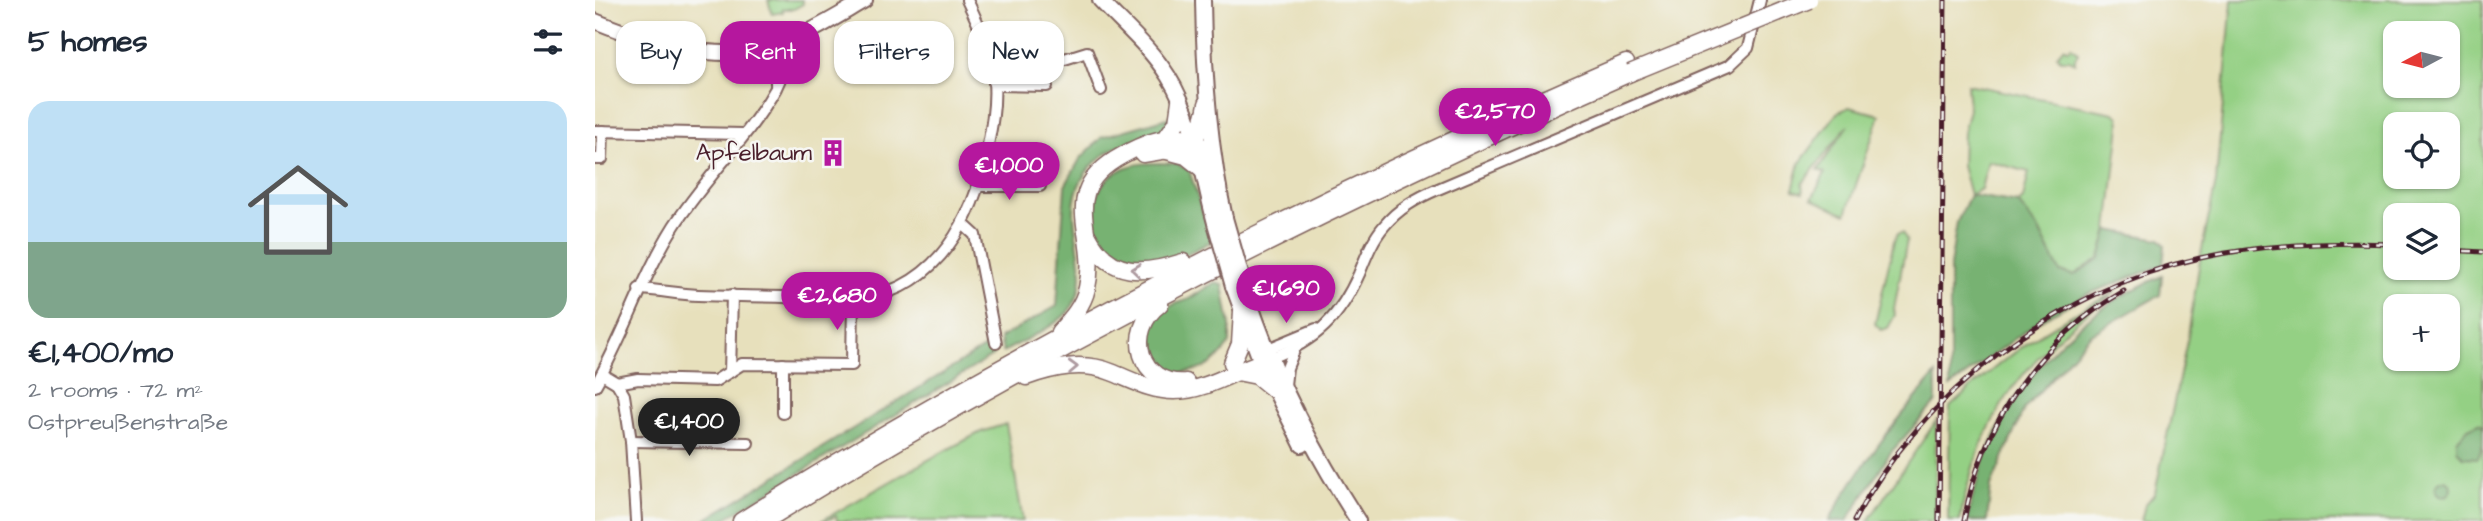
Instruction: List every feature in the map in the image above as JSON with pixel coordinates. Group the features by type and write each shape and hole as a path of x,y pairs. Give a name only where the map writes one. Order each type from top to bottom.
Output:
{"highway":[{"path":"765,521 985,392 1187,284 1363,194 1628,68 1780,0"},
{"path":"741,521 881,437 1050,342 1226,249 1424,152 1628,68 1809,0"},
{"path":"1166,145 1177,122 1180,101"},
{"path":"1050,342 1077,312 1087,291 1089,267 1084,223 1085,198 1091,182 1102,169 1132,150 1194,140 1201,131 1207,104"},
{"path":"1194,140 1203,147 1218,188"},
{"path":"1166,145 1201,168"},
{"path":"1084,223 1089,239 1099,253 1113,264 1129,270 1154,271 1226,249"},
{"path":"1187,284 1145,319 1139,340 1145,362 1160,377 1181,383 1265,355"},
{"path":"1235,367 1240,344 1242,311"},
{"path":"985,392 1037,373 1074,366 1103,369 1151,388 1173,391 1195,388 1235,367 1279,389"}],"main road":[{"path":"814,21 851,0"},
{"path":"820,25 865,0"},
{"path":"1100,0 1135,34 1168,76 1194,140 1238,284 1265,355 1329,492 1351,521"},
{"path":"1203,0 1207,104 1220,221"},
{"path":"595,13 652,35 686,42 720,45"},
{"path":"595,21 633,36 687,50 720,53"},
{"path":"1238,284 1242,311 1265,355"},
{"path":"1279,389 1357,521"}],"street":[{"path":"967,0 976,21"},
{"path":"1265,355 1295,348 1318,333 1331,320 1357,277 1378,234 1398,212 1438,189 1730,65 1748,48 1760,0"},
{"path":"1064,59 1087,52 1101,90"},
{"path":"595,386 601,367 639,289 675,224 743,134 776,84"},
{"path":"639,289 853,299 897,288 922,274 943,255 963,224 978,186 994,112 996,85 1047,86"},
{"path":"595,159 602,159 599,131 743,134"},
{"path":"978,186 1040,186"},
{"path":"963,224 975,235 996,343"},
{"path":"730,372 732,295"},
{"path":"617,383 638,379 715,381 742,364 852,365 853,299"},
{"path":"1265,355 1331,320"},
{"path":"1279,389 1295,348"},
{"path":"783,364 783,412"},
{"path":"601,367 617,383 624,395 631,442 636,521"},
{"path":"631,442 748,443"}],"green space":[{"path":"768,0 802,0 803,4 772,14"},
{"path":"2232,0 2483,0 2483,521 2141,521 2145,505 2155,493 2188,336 2216,182"},
{"path":"2071,46 2078,53 2075,63 2061,60 2057,55 2064,47 2068,50"},
{"path":"1967,84 2114,113 2119,117 2108,230 2100,258 2074,275 2059,272 2039,230 2018,203 2023,199 2029,172 1988,161 1981,189 1970,195 1962,166 1963,133 1969,109"},
{"path":"1849,107 1880,115 1846,214 1812,199 1825,173 1818,170 1848,125 1802,184 1803,193 1793,190 1800,163 1837,113"},
{"path":"1171,117 1159,133 1114,148 1086,173 1076,196 1074,213 1081,265 1077,298 1067,313 1054,324 1003,352 1000,338 1057,306 1065,186 1080,159 1102,137"},
{"path":"1161,163 1177,164 1189,170 1212,241 1164,262 1146,264 1127,261 1112,253 1101,241 1095,225 1094,209 1098,193 1108,179 1124,168"},
{"path":"1970,195 2018,203 2039,230 2060,272 2074,275 2100,258 2108,230 2160,239 2165,245 2163,265 2088,294 2036,323 1950,387 1950,266 1957,222"},
{"path":"1902,233 1907,240 1895,315 1888,328 1881,330 1875,324 1894,241 1897,234"},
{"path":"2162,276 2160,295 2090,335 2024,409 1991,486 1987,521 1967,521 1992,442 2033,373 2060,344 2090,318 2124,295"},
{"path":"1215,283 1223,285 1230,325 1230,343 1217,359 1204,368 1168,375 1149,352 1148,337 1154,322 1165,310 1190,299"},
{"path":"2116,292 2058,338 2012,389 1979,449 1960,521 1948,521 1950,407 2029,343 2071,315"},
{"path":"992,343 994,355 721,521 703,521"},
{"path":"1936,374 1936,402 1891,452 1847,521 1829,521 1865,463"},
{"path":"1936,421 1935,521 1868,521"},
{"path":"2479,423 2483,426 2483,444 2478,458 2463,457 2457,450 2457,440 2468,428"},
{"path":"1006,424 1023,521 837,521 836,516 821,521 939,454 981,432"},
{"path":"2441,480 2447,480 2452,488 2450,494 2441,496 2436,491 2436,485"}],"railway":[{"path":"1939,521 1945,0"},
{"path":"1854,521 1882,474 1916,430 1955,390 1999,353 2046,321 2096,294 2147,273 2224,253 2297,245 2383,244"},
{"path":"2460,251 2483,252"},
{"path":"1964,521 1972,485 1984,451 2019,388 2066,334 2093,311 2124,291"}],"place":[{"name":"Apfelbaum","path":"833,153"}]}
